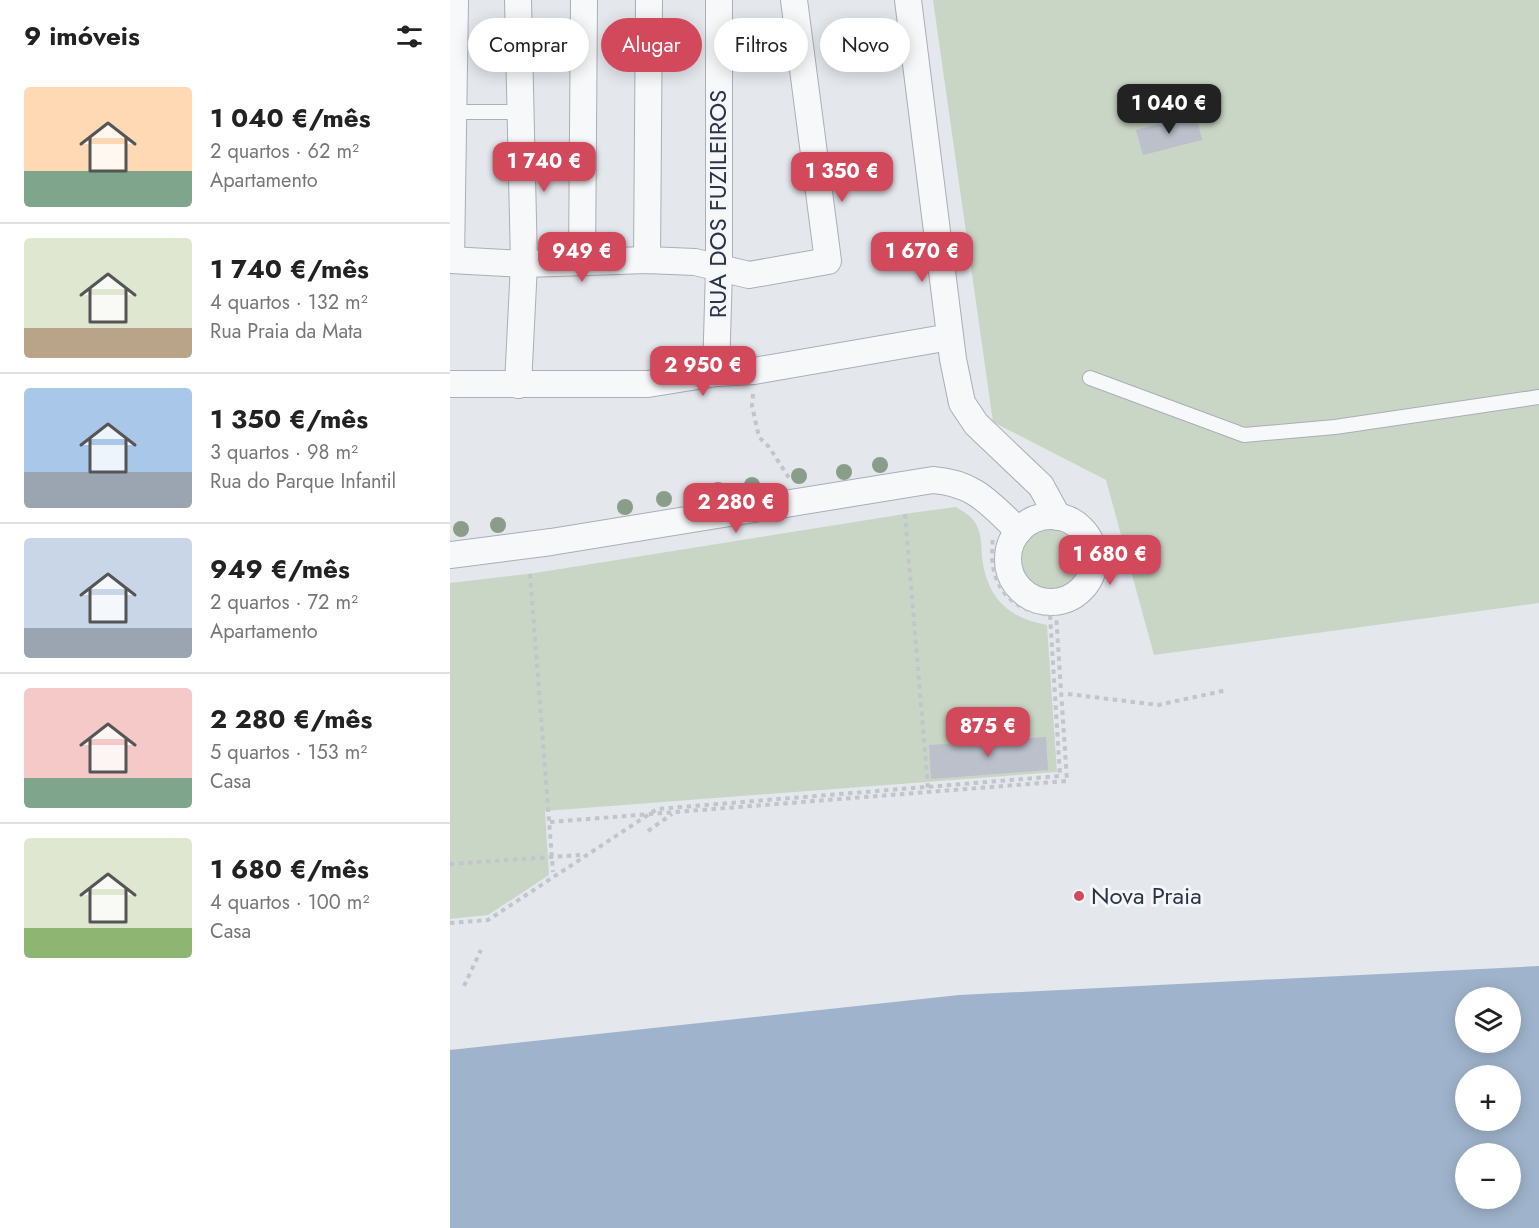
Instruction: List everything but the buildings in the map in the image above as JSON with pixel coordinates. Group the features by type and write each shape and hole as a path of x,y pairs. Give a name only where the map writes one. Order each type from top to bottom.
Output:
{"street":[{"path":"455,0 450,260 524,264 647,260 695,262 749,275 828,261 795,0"},
{"path":"518,0 524,264 519,385"},
{"path":"582,262 584,0"},
{"path":"647,260 649,0"},
{"name":"RUA DOS FUZILEIROS","path":"716,373 719,269 719,0"},
{"path":"908,0 950,337 962,402 976,424 1041,486 1058,517"},
{"path":"450,384 648,384 716,373 754,371 950,337"},
{"path":"450,555 551,542 933,480 949,481 975,491 986,498 1019,531"},
{"path":"1058,517 1082,530 1089,540 1093,553 1093,566 1089,579 1081,590 1070,598 1058,602 1045,602 1021,591 1013,580 1008,555 1019,531 1037,519 1058,517"}],"lane":[{"path":"454,112 521,112"},
{"path":"1090,378 1244,435 1335,427 1539,397"}],"path":[{"path":"754,371 752,406 757,433 789,478"},
{"path":"904,514 928,793"},
{"path":"450,923 488,920 657,809 1060,776 1050,615 1034,613 1021,608 1009,599 995,575 991,534"},
{"path":"530,574 553,872"},
{"path":"550,822 1067,781 1056,614"},
{"path":"1068,694 1158,705 1227,690"},
{"path":"648,831 673,813"},
{"path":"450,864 580,855"},
{"path":"464,986 481,950"}],"green space":[{"path":"933,0 1539,0 1539,603 1154,655 1106,480 993,422"},
{"path":"956,507 977,525 985,571 994,595 1002,604 1021,617 1047,625 1057,772 545,811 549,875 488,915 450,919 450,583 535,573"},
{"path":"1057,526 1075,535 1082,546 1084,559 1082,572 1075,583 1064,590 1045,592 1027,583 1020,572 1018,553 1027,535 1038,528"}],"water":[{"path":"1539,966 1539,1228 450,1228 450,1050 959,995"}],"place":[{"name":"Nova Praia","path":"1079,896"}]}
